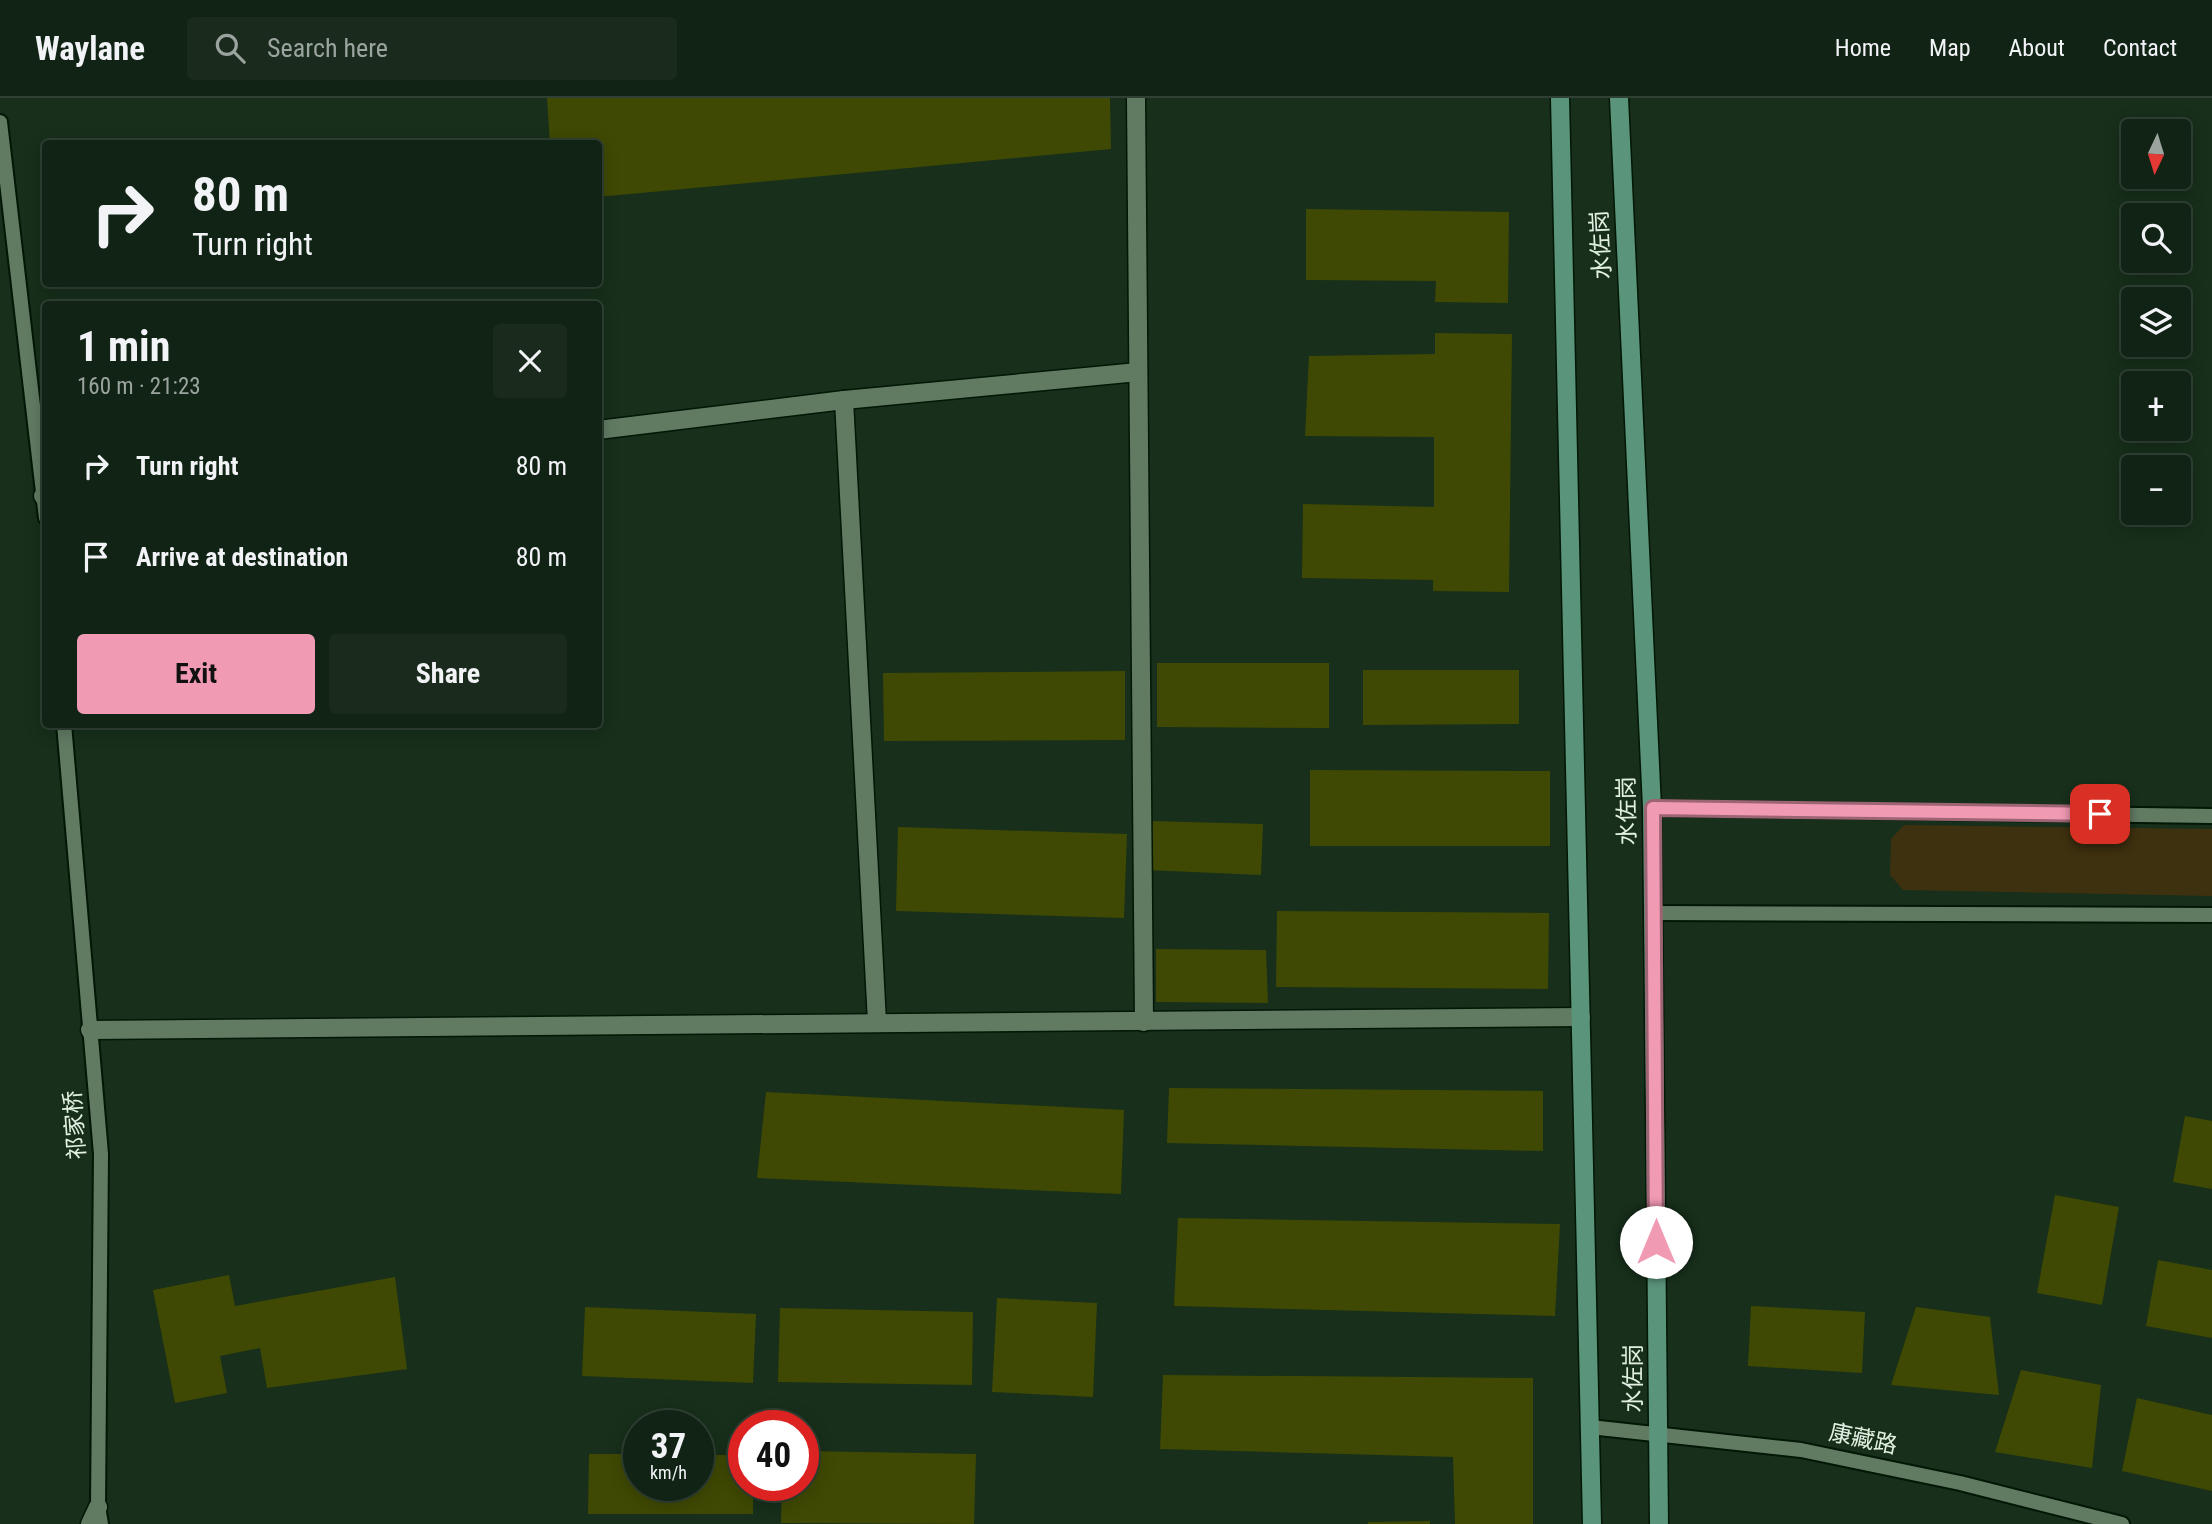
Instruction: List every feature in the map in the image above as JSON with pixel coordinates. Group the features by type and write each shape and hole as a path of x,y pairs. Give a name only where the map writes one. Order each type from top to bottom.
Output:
{"street":[{"path":"1136,98 1144,1022"},
{"name":"水佐岗","path":"1560,98 1592,1524"},
{"name":"水佐岗","path":"1619,98 1653,808 1659,1524"},
{"path":"602,429 844,400 1139,372"},
{"path":"844,400 877,1022"},
{"path":"90,1030 1581,1017"},
{"path":"90,1524 99,1515"}],"lane":[{"path":"0,122 42,479"},
{"name":"祁家桥","path":"64,728 101,1154 99,1515"},
{"path":"1653,808 2212,816"},
{"path":"1653,913 2212,915"},
{"name":"康藏路","path":"1590,1427 1801,1450 1960,1483 2122,1524"}],"shaded area":[{"path":"1904,825 2212,829 2212,896 1903,890 1890,875 1891,839"}],"building":[{"path":"547,98 1110,98 1111,149 602,197 602,140 550,140"},
{"path":"1306,209 1509,212 1508,303 1435,302 1436,281 1306,280"},
{"path":"1435,333 1512,334 1509,592 1433,591 1433,580 1302,578 1303,504 1434,507 1434,437 1305,436 1309,356 1435,354"},
{"path":"1157,663 1329,663 1329,728 1157,727"},
{"path":"1363,670 1519,670 1519,724 1363,725"},
{"path":"1125,671 1125,740 884,741 883,673"},
{"path":"1310,770 1550,771 1550,846 1310,846"},
{"path":"1150,821 1263,824 1261,875 1146,870"},
{"path":"898,827 1127,834 1124,918 896,911"},
{"path":"1277,911 1549,913 1548,989 1276,987"},
{"path":"1156,949 1266,950 1268,1003 1156,1002"},
{"path":"1169,1088 1543,1091 1543,1151 1167,1143"},
{"path":"766,1092 1124,1110 1121,1194 757,1178"},
{"path":"2185,1116 2212,1121 2212,1189 2173,1182"},
{"path":"2055,1195 2119,1207 2102,1305 2037,1293"},
{"path":"1178,1218 1560,1224 1555,1316 1174,1306"},
{"path":"2158,1260 2212,1270 2212,1338 2146,1326"},
{"path":"229,1275 235,1306 395,1277 407,1369 267,1388 260,1348 220,1356 227,1393 175,1403 153,1290"},
{"path":"997,1298 1097,1303 1093,1397 992,1392"},
{"path":"1751,1306 1865,1312 1862,1373 1748,1366"},
{"path":"585,1307 756,1314 753,1383 582,1376"},
{"path":"1916,1307 1990,1317 1999,1395 1891,1385"},
{"path":"780,1308 973,1312 972,1385 778,1382"},
{"path":"2021,1370 2101,1385 2092,1468 1995,1452"},
{"path":"1163,1375 1533,1378 1533,1524 1455,1524 1453,1457 1160,1449"},
{"path":"2137,1398 2212,1415 2212,1491 2122,1471"},
{"path":"819,1451 976,1454 974,1524 781,1523 782,1501 819,1501"},
{"path":"589,1454 623,1454 623,1501 714,1501 714,1455 728,1455 728,1501 753,1501 753,1514 588,1514"},
{"path":"1430,1521 1430,1524 1368,1524 1368,1522"}],"route":[{"path":"1656,1242 1653,808 2100,814"}]}
